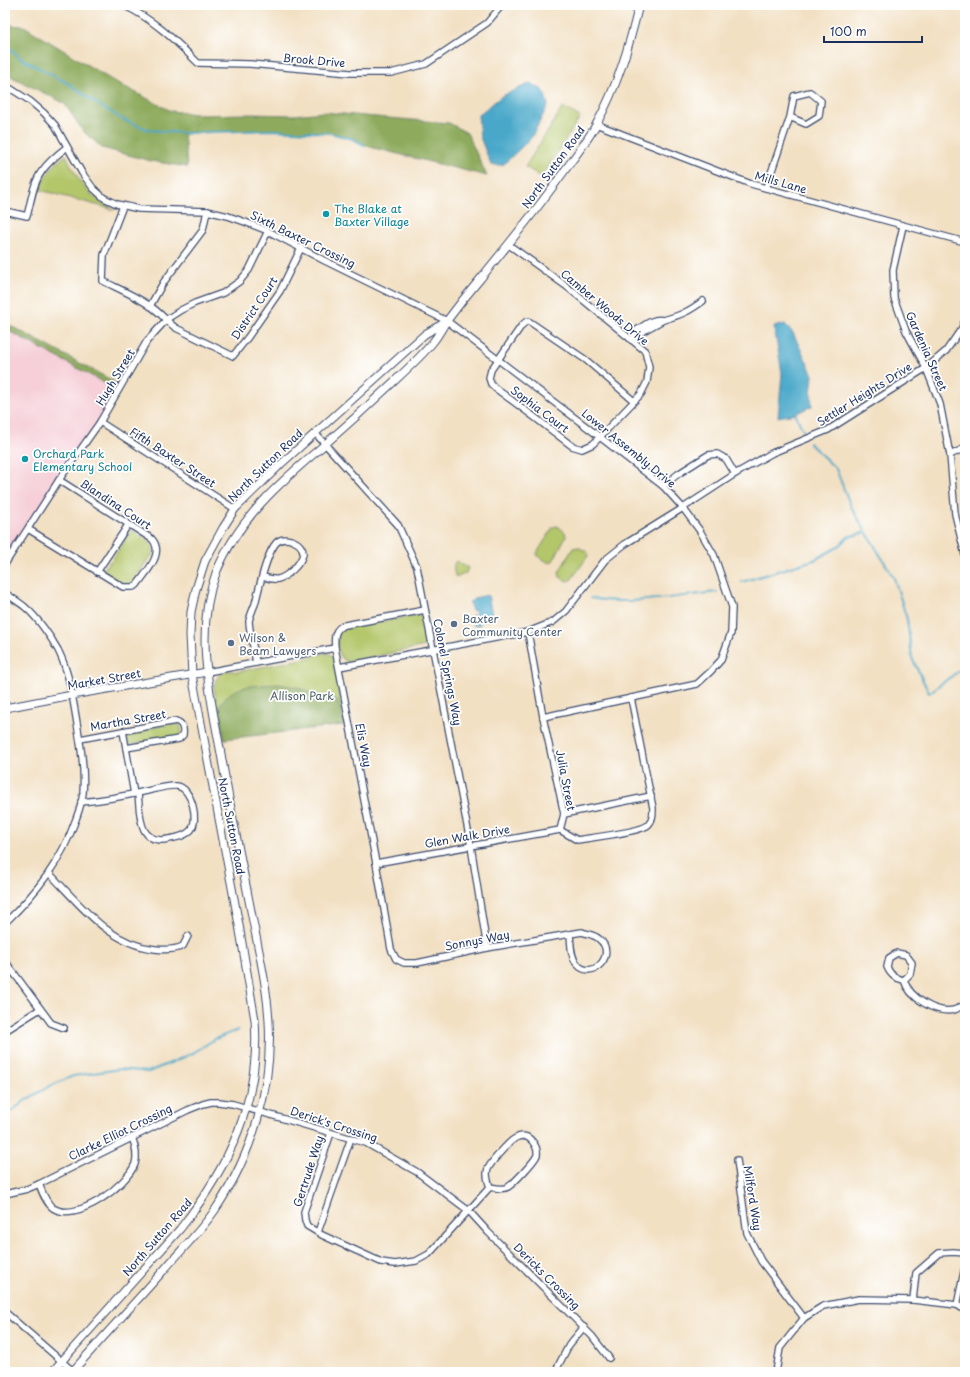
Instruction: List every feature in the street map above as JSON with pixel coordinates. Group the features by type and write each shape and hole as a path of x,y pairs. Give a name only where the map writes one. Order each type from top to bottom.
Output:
{"main road":[{"name":"North Sutton Road","path":"73,1372 214,1211 237,1173 247,1151 260,1112 267,1076 269,1038 266,987 223,765 207,672 204,640 208,606 217,572 227,550 253,510 291,473 390,386 435,340 447,321 509,245 584,144 596,124 624,62 640,5"},
{"name":"North Sutton Road","path":"52,1372 180,1229 196,1209 215,1181 231,1150 252,1091 256,1033 255,1020 238,918 192,675 190,635 191,612 196,589 205,561 235,509 281,464 425,334 447,321"},
{"name":"Market Street","path":"5,708 207,672"}],"street":[{"name":"Brook Drive","path":"125,5 165,31 198,63 250,64 350,73 391,73 426,64 486,23 502,5"},
{"name":"Sixth Baxter Crossing","path":"5,85 30,101 55,125 82,173 93,188 104,198 123,206 139,209 207,211 228,216 268,231 447,321"},
{"path":"766,188 790,117 794,96 810,92 821,101 819,116 806,124 790,117"},
{"name":"Mills Lane","path":"596,124 751,184 965,242"},
{"path":"5,211 27,216 36,182 41,171 68,147"},
{"path":"123,206 104,255 103,280 150,306 167,319"},
{"path":"150,306 163,283 203,230 207,211"},
{"name":"Gardenia Street","path":"903,226 892,270 894,298 906,331 926,368 940,404 950,455 955,514 965,555"},
{"name":"Hugh Street","path":"5,564 100,422 147,342 167,319 195,303 223,293 240,281 249,270 268,231"},
{"name":"Camber Woods Drive","path":"509,245 566,286 645,351 649,367 647,382 641,394 600,437"},
{"name":"District Court","path":"167,319 176,328 233,356 280,291 301,248"},
{"path":"631,340 650,324 681,316 703,301"},
{"name":"Settler Heights Drive","path":"683,508 772,452 828,430 926,368 946,351 962,328 965,320"},
{"name":"Lower Assembly Drive","path":"447,321 663,486 683,508 700,531 714,555 732,606 731,634 720,660 697,684 543,717"},
{"path":"498,360 522,325 527,321 586,360 634,401"},
{"name":"Sophia Court","path":"498,360 489,376 493,386 572,446 579,449 587,448 600,437"},
{"name":"Fifth Baxter Street","path":"100,422 235,509"},
{"name":"Colonel Springs Way","path":"315,433 398,525 417,567 471,846 487,948"},
{"path":"950,455 965,448"},
{"path":"663,486 678,474 708,455 717,454 726,459 735,474"},
{"name":"Blandina Court","path":"28,529 119,586 127,588 137,585 156,557 156,543 152,539 60,480"},
{"path":"339,667 528,632 553,622 566,611 605,560 624,544 683,508"},
{"path":"98,572 128,525"},
{"path":"256,663 249,621 271,550 277,542 284,539 294,541 301,547 303,553 300,561 284,577 276,580 263,577"},
{"path":"5,593 29,611 53,642 58,651 69,678 80,739 84,776 83,791 77,818 58,861 21,907 5,923"},
{"name":"Elis Way","path":"393,953 391,949 339,667 334,648 335,634 341,626 426,610"},
{"name":"Julia Street","path":"528,632 543,717 564,814 560,830"},
{"path":"207,672 334,648"},
{"path":"560,830 577,840 630,832 647,827 652,819 652,796 631,698"},
{"name":"Martha Street","path":"80,739 176,721 183,726 183,735 179,739 126,748"},
{"name":"Martha Street","path":"123,731 136,793"},
{"path":"81,802 109,799 136,793 177,786 184,788 191,797 194,823 192,829 176,838 165,840 150,838 143,829 136,793"},
{"path":"564,814 652,796"},
{"name":"Glen Walk Drive","path":"376,863 560,830"},
{"path":"49,873 101,926 114,936 126,942 145,948 171,949 182,946 188,936"},
{"name":"Sonnys Way","path":"393,953 396,959 404,963 417,963 487,948 570,934 582,932 600,939 606,951 604,962 596,968 590,969 584,969 577,964 573,956 570,934"},
{"path":"897,953 906,955 912,963 910,974 904,980 897,979 891,975 887,967 889,958 897,953"},
{"path":"5,961 51,1023 64,1028"},
{"path":"904,980 906,986 920,1001 935,1009 954,1010 965,1004"},
{"path":"5,1031 40,1009"},
{"name":"Clarke Elliot Crossing","path":"5,1194 27,1189 39,1184 132,1137 203,1104 219,1102 247,1108"},
{"name":"Derick's Crossing","path":"247,1108 366,1143 417,1172 469,1211"},
{"name":"Gertrude Way","path":"331,1132 304,1212 307,1226 381,1262 395,1264 416,1261 428,1254 490,1187"},
{"path":"526,1136 530,1139 537,1151 537,1156 508,1187 502,1189 490,1187 486,1173 489,1165 510,1141 517,1137 526,1136"},
{"path":"39,1184 46,1200 57,1209 64,1211 72,1210 96,1203 110,1194 134,1166 136,1152 132,1137"},
{"path":"318,1232 351,1138"},
{"name":"Milford Way","path":"737,1160 747,1233 761,1261 804,1318"},
{"name":"Dericks Crossing","path":"469,1211 488,1232 584,1327 609,1358"},
{"path":"913,1300 916,1273 939,1253 965,1252"},
{"path":"957,1305 965,1267"},
{"path":"776,1372 780,1348 804,1318 823,1306 859,1299 913,1300 957,1305 965,1310"},
{"path":"5,1312 73,1372"},
{"path":"555,1372 569,1345 584,1327"}],"shaded area":[{"path":"5,324 122,386 5,564"}],"green space":[{"path":"5,25 24,26 110,79 171,111 203,115 294,115 323,112 449,123 467,133 487,176 366,146 353,139 330,133 272,130 184,133 187,167 151,161 102,148 83,131 64,103 5,72"},
{"path":"563,107 580,117 542,177 525,167"},
{"path":"66,155 80,181 91,194 105,205 115,210 40,190 44,179 50,170"},
{"path":"5,324 115,382 112,387 5,330"},
{"path":"557,526 565,532 566,536 553,561 549,563 538,556 537,553 553,527"},
{"path":"132,531 148,540 153,551 152,556 136,577 136,581 128,584 118,582 113,579 104,569 124,542 126,535"},
{"path":"578,547 587,552 588,556 571,580 567,581 560,577 559,572 573,548"},
{"path":"456,561 468,568 466,573 458,577 455,576 454,570 454,564"},
{"path":"418,615 424,618 426,624 427,637 425,646 348,662 344,660 339,652 337,641 340,632 343,629"},
{"name":"Allison Park","path":"326,653 330,654 334,658 342,711 345,714 346,724 223,739 214,689 214,685 220,674 228,671 236,672"},
{"path":"277,684 296,687 316,695 329,697 338,701 344,725 225,739 219,706 225,698 238,689 245,687"},
{"path":"175,723 180,725 182,733 179,737 128,745 127,733"}],"water":[{"path":"531,83 544,91 548,105 532,137 503,165 491,165 480,137 478,115 502,96"},
{"path":"785,324 793,333 813,375 811,394 812,406 795,414 778,417 782,373 774,327"},
{"path":"488,595 493,619 479,622 480,625 475,626 473,625 471,616 476,614 475,610 472,611 469,602 474,600 474,598"}],"waterway":[{"path":"5,43 20,58 69,84 124,120 149,130 184,133 272,130 330,133 353,139 366,146"},
{"path":"795,414 805,434"},
{"path":"809,443 836,469 851,507 894,578 907,619 912,658 929,693 960,670 965,669"},
{"path":"742,582 814,560 838,547 848,537 866,532"},
{"path":"591,598 636,601 717,592"},
{"path":"5,1116 26,1100 48,1087 73,1076 120,1069 148,1072 193,1053 215,1039 238,1030"}],"place":[{"name":"The Blake at Baxter Village","path":"326,214"},
{"name":"Orchard Park Elementary School","path":"25,459"},
{"name":"Baxter Community Center","path":"454,624"},
{"name":"Wilson & Beam Lawyers","path":"231,643"}]}
